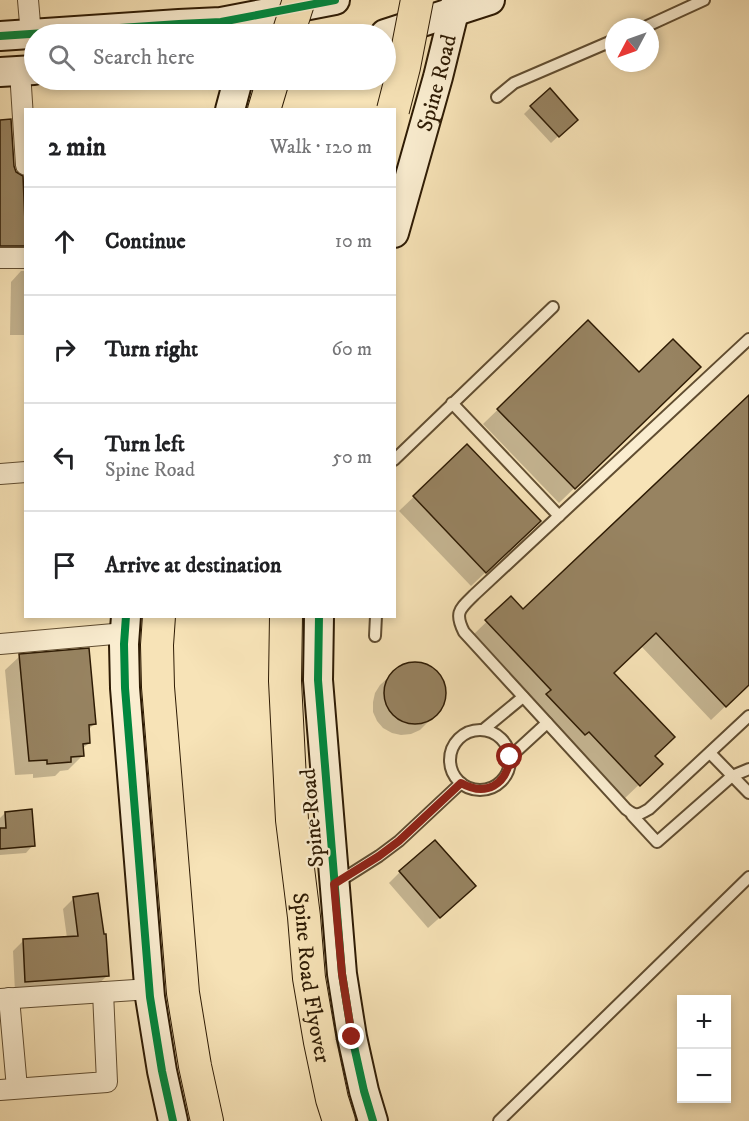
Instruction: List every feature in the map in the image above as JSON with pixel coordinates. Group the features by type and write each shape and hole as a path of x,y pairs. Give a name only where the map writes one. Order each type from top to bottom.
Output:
{"main road":[{"path":"291,24 299,0"},
{"path":"394,108 417,0"},
{"path":"265,108 270,90"},
{"path":"159,618 158,687 182,982 195,1066 207,1121"},
{"name":"Spine Road Flyover","path":"286,618 285,681 292,820 309,978 320,1042 339,1121"}],"street":[{"path":"28,0 30,24"},
{"path":"178,24 221,22 261,16 335,0"},
{"path":"396,30 455,6 490,0"},
{"name":"Spine Road","path":"396,226 455,6"},
{"path":"0,36 24,35"},
{"path":"18,71 24,142"},
{"path":"231,108 235,90"},
{"path":"0,258 24,258"},
{"path":"0,474 24,472"},
{"name":"Spine Road","path":"319,618 318,680 342,974 352,1037 373,1121"},
{"path":"0,644 125,625 125,688 150,989 162,1071 173,1121"},
{"path":"103,992 107,1082 8,1089 4,998 150,989"}],"lane":[{"path":"659,21 704,0"},
{"path":"497,98 514,83 605,44"},
{"path":"396,458 553,307"},
{"path":"749,339 460,609 458,620 464,632 657,842 732,776 749,769"},
{"path":"452,403 559,516"},
{"path":"375,636 376,618"},
{"path":"483,730 523,697"},
{"path":"632,814 640,814 649,810 749,716"},
{"path":"510,757 547,723"},
{"path":"474,730 483,730 501,739 510,757 509,767 498,784 479,790 461,783 454,776 450,767 450,757 457,740 474,730"},
{"path":"710,753 749,793"},
{"path":"334,884 399,841 461,783"},
{"path":"499,1121 748,881"}],"building":[{"path":"550,88 578,120 559,137 530,106"},
{"path":"11,119 14,166 16,172 23,176 24,246 0,246 0,120"},
{"path":"588,320 639,372 673,339 701,367 575,489 497,409"},
{"path":"749,395 749,685 726,707 656,633 614,673 675,737 655,756 663,764 640,786 589,732 585,735 546,694 551,690 485,620 511,596 523,609"},
{"path":"467,444 541,521 486,573 413,496"},
{"path":"89,648 96,724 89,725 90,743 83,744 84,756 71,757 71,762 47,764 47,760 29,761 19,654"},
{"path":"409,662 421,662 437,671 444,681 446,693 444,705 437,715 421,724 409,724 398,719 389,710 384,699 384,687 389,676 398,667"},
{"path":"32,809 35,846 0,849 0,828 6,828 5,812"},
{"path":"435,840 476,886 440,918 399,871"},
{"path":"98,893 104,934 106,934 109,976 25,982 23,939 78,936 73,897"}],"cycle path":[{"path":"179,24 221,22 335,0"},
{"path":"0,36 24,34"},
{"path":"126,618 125,688 150,997 173,1121"},
{"path":"319,618 318,680 342,974 352,1037 373,1121"}],"route":[{"path":"352,1037 342,974 334,884 399,841 461,783 479,790 498,784 509,767 510,757"}]}
